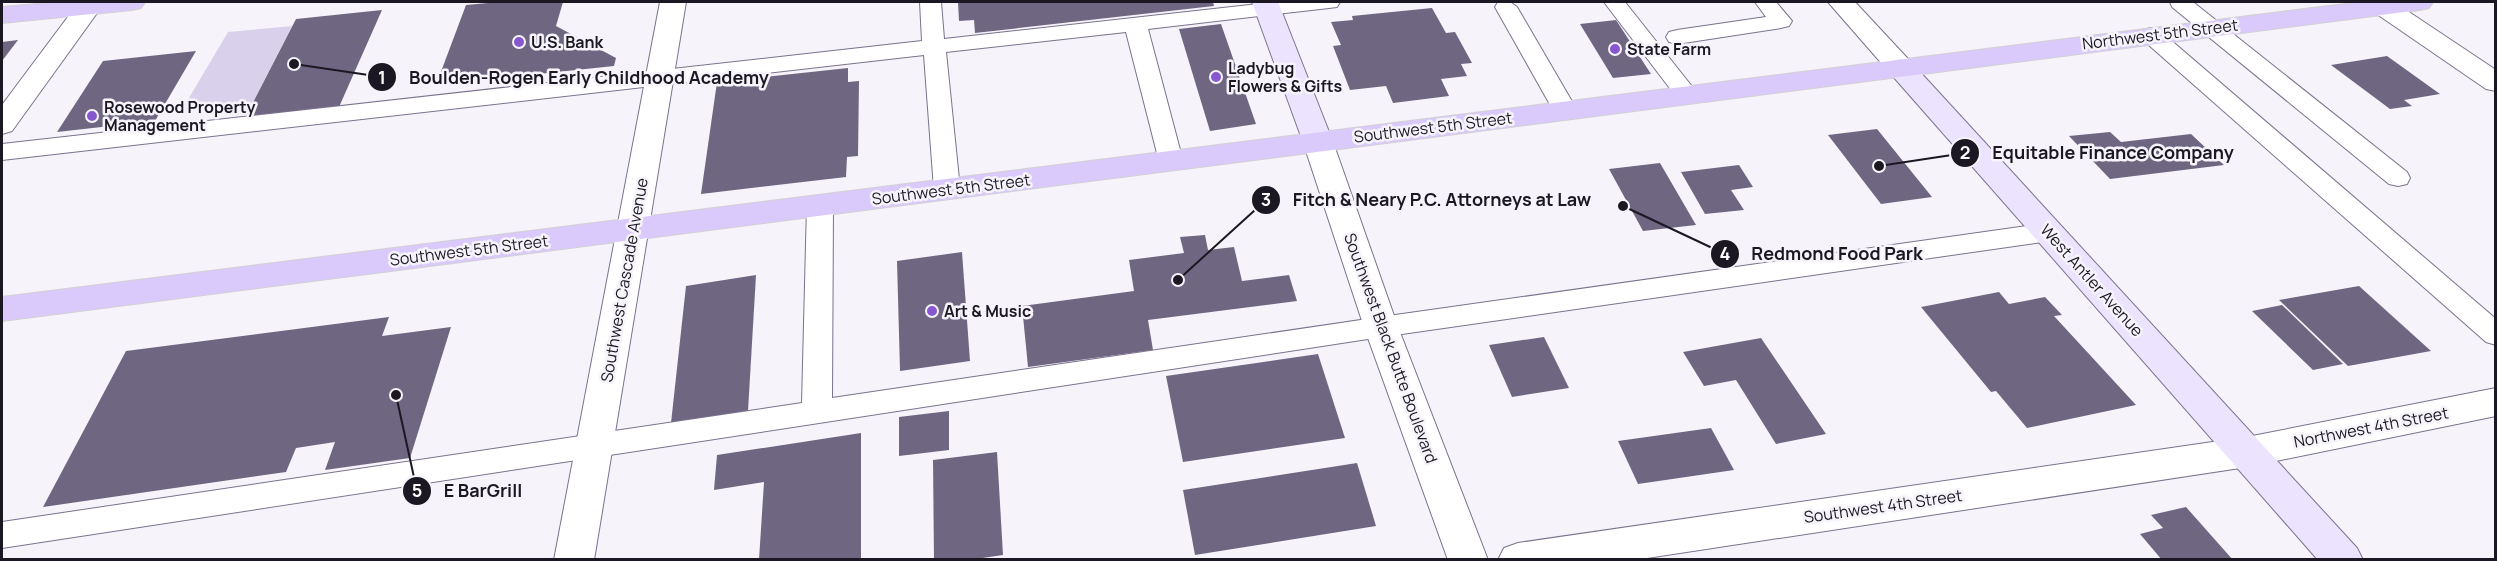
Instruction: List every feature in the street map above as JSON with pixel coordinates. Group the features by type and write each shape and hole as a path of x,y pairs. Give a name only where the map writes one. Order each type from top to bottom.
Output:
{"main road":[{"path":"2,15 90,4 132,2"},
{"name":"Northwest 5th Street","path":"1900,66 2380,4 2420,2"},
{"name":"Southwest 5th Street","path":"2,309 1900,66"}],"street":[{"name":"Southwest Cascade Avenue","path":"574,560 673,2"},
{"name":"West Antler Avenue","path":"1841,2 2343,560"},
{"path":"2,125 90,4"},
{"path":"2380,4 2496,83"},
{"name":"Southwest Black Butte Boulevard","path":"1266,5 1318,142 1382,327 1468,560"},
{"name":"Northwest 4th Street","path":"2247,452 2496,402"},
{"name":"Southwest 4th Street","path":"1518,560 2247,452"}],"lane":[{"path":"930,2 946,189"},
{"path":"2,152 1135,23 1266,5 1329,2"},
{"path":"1614,2 1686,94"},
{"path":"1677,37 1781,21 1766,2"},
{"path":"2180,2 2398,178"},
{"path":"1506,7 1565,110"},
{"path":"1135,23 1171,161"},
{"path":"2151,35 2496,335"},
{"path":"817,413 820,205"},
{"path":"2,535 1382,327 2049,232"}],"shaded area":[{"path":"292,26 252,104 180,113 228,32"}],"building":[{"name":"U.S. Bank","path":"499,2 563,2 556,26 616,58 614,66 436,85 466,5"},
{"path":"958,2 1213,2 1214,6 975,33 974,20 959,21"},
{"path":"1432,8 1446,33 1455,32 1472,63 1461,64 1467,76 1441,79 1449,96 1393,103 1386,86 1350,90 1333,46 1341,45 1331,22 1353,20 1352,16"},
{"path":"382,10 339,107 245,118 296,19"},
{"name":"State Farm","path":"1616,20 1651,74 1613,78 1580,24"},
{"name":"Ladybug Flowers & Gifts","path":"1221,24 1256,124 1210,131 1179,29"},
{"path":"18,40 2,61 2,42"},
{"path":"196,51 155,121 57,132 103,61"},
{"path":"2387,56 2440,94 2404,100 2412,106 2390,109 2331,65"},
{"path":"848,68 848,82 859,81 858,156 847,157 846,177 701,194 717,82"},
{"path":"1877,129 1932,197 1881,204 1828,135"},
{"path":"2110,132 2121,142 2191,134 2224,165 2110,179 2069,136"},
{"path":"1660,163 1696,225 1643,231 1609,169"},
{"path":"1739,165 1753,187 1731,190 1744,210 1705,214 1681,172"},
{"path":"1205,235 1208,250 1234,247 1242,281 1289,275 1297,301 1148,320 1153,350 1028,367 1022,306 1134,291 1129,260 1184,253 1180,237"},
{"name":"Art & Music","path":"962,252 970,361 900,371 897,261"},
{"path":"756,275 748,411 671,423 686,286"},
{"path":"2359,286 2431,351 2348,366 2279,300"},
{"path":"1999,292 2009,304 2045,297 2062,315 2054,316 2136,405 2027,428 1996,391 1991,392 1921,307"},
{"path":"2282,305 2343,364 2313,370 2252,311"},
{"path":"389,317 382,336 451,327 410,458 325,470 335,442 296,448 286,472 43,507 126,351"},
{"path":"1544,337 1569,388 1512,397 1489,345"},
{"path":"1761,338 1826,434 1776,444 1736,380 1704,386 1683,352"},
{"path":"1318,354 1345,438 1183,462 1166,376"},
{"path":"949,411 949,450 899,456 899,417"},
{"path":"1711,428 1734,470 1638,484 1618,441"},
{"path":"861,433 861,560 759,560 764,482 714,490 717,455"},
{"path":"997,452 1003,555 969,560 934,560 933,460"},
{"path":"1357,463 1376,526 1195,555 1183,490"},
{"path":"2186,507 2233,560 2162,560 2140,534 2163,528 2151,515"}],"place":[{"name":"U.S. Bank","path":"519,42"},
{"name":"State Farm","path":"1615,49"},
{"name":"Boulden-Rogen Early Childhood Academy","path":"294,64"},
{"name":"Ladybug Flowers & Gifts","path":"1216,77"},
{"name":"Rosewood Property Management","path":"92,116"},
{"name":"Equitable Finance Company","path":"1879,166"},
{"name":"Redmond Food Park","path":"1623,206"},
{"name":"Fitch & Neary P.C. Attorneys at Law","path":"1178,280"},
{"name":"Art & Music","path":"932,311"},
{"name":"E BarGrill","path":"396,395"}]}
